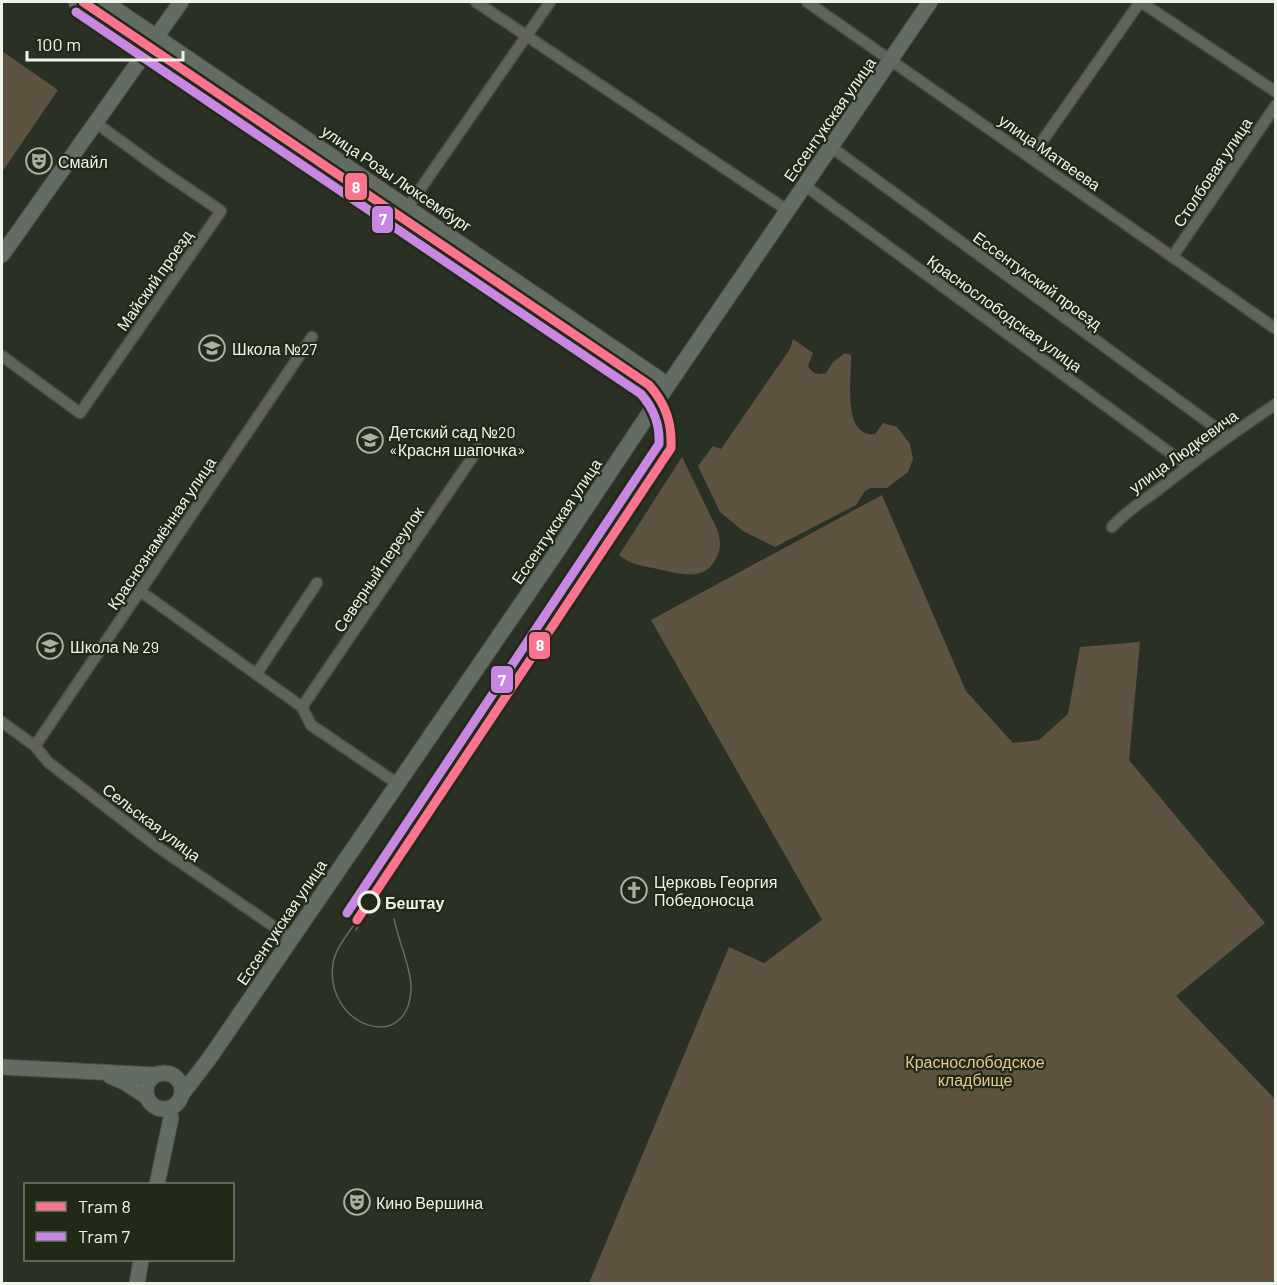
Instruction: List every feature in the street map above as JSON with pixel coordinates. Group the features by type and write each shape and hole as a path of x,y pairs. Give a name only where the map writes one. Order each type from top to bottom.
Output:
{"street":[{"path":"76,2 396,224 658,400"},
{"name":"улица Розы Люксембург","path":"105,2 668,385"},
{"path":"2,255 181,2"},
{"path":"476,2 787,210"},
{"path":"396,224 550,2"},
{"name":"улица Матвеева","path":"807,2 892,59 1275,328"},
{"name":"Ессентукская улица","path":"168,1109 178,1102 292,939 930,2"},
{"path":"1031,158 1141,2 1275,92"},
{"name":"Столбовая улица","path":"1173,256 1275,105"},
{"name":"Майский проезд","path":"2,356 80,413 221,211 159,170 96,123"},
{"name":"Ессентукский проезд","path":"831,147 1227,436"},
{"name":"Краснослободская улица","path":"804,185 1188,466"},
{"name":"Краснознамённая улица","path":"35,746 312,337"},
{"name":"улица Людкевича","path":"1112,527 1124,513 1227,436 1275,404"},
{"name":"Северный переулок","path":"302,707 478,449"},
{"path":"257,673 317,583"},
{"path":"140,591 302,707 311,725 398,784"},
{"name":"Сельская улица","path":"2,722 35,746 48,762 158,847 292,939"},
{"path":"173,1076 209,1059"},
{"path":"2,1067 168,1074 182,1086 182,1094"},
{"path":"96,1071 124,1082 147,1097 156,1107 168,1109 171,1118 157,1183"},
{"path":"147,1097 148,1084 156,1075"},
{"path":"136,1284 141,1261"}],"green space":[{"path":"2,51 58,90 2,172"},
{"path":"793,339 813,353 808,366 816,373 826,373 833,362 845,353 851,355 851,404 857,426 864,433 875,434 883,423 897,427 910,444 913,459 908,472 887,488 871,488 865,491 856,505 775,547 743,531 720,512 698,466 713,446 721,449 790,349"},
{"path":"682,457 720,539 719,551 709,568 689,575 642,566 619,555"},
{"name":"Краснослободское кладбище","path":"882,495 966,691 1013,743 1039,740 1068,714 1080,647 1140,642 1129,760 1265,923 1176,996 1275,1099 1275,1283 589,1283 729,947 764,963 822,920 651,620"}],"tram line":[{"name":"8","path":"83,2 649,385 660,399 667,414 671,448 357,920"},
{"name":"7","path":"76,12 641,394 653,411 657,423 659,444 347,913"},
{"path":"356,930 365,915 368,903"},
{"path":"357,920 339,946 334,958 334,985 341,1003 353,1016 367,1025 382,1027 396,1022 406,1010 411,990 407,964 394,919"}],"place":[{"name":"Смайл","path":"39,161"},
{"name":"Школа №27","path":"212,348"},
{"name":"Детский сад №20 «Красня шапочка»","path":"370,440"},
{"name":"Школа № 29","path":"50,646"},
{"name":"Церковь Георгия Победоносца","path":"634,890"},
{"name":"Бештау","path":"369,902"},
{"name":"Кино Вершина","path":"357,1202"}]}
